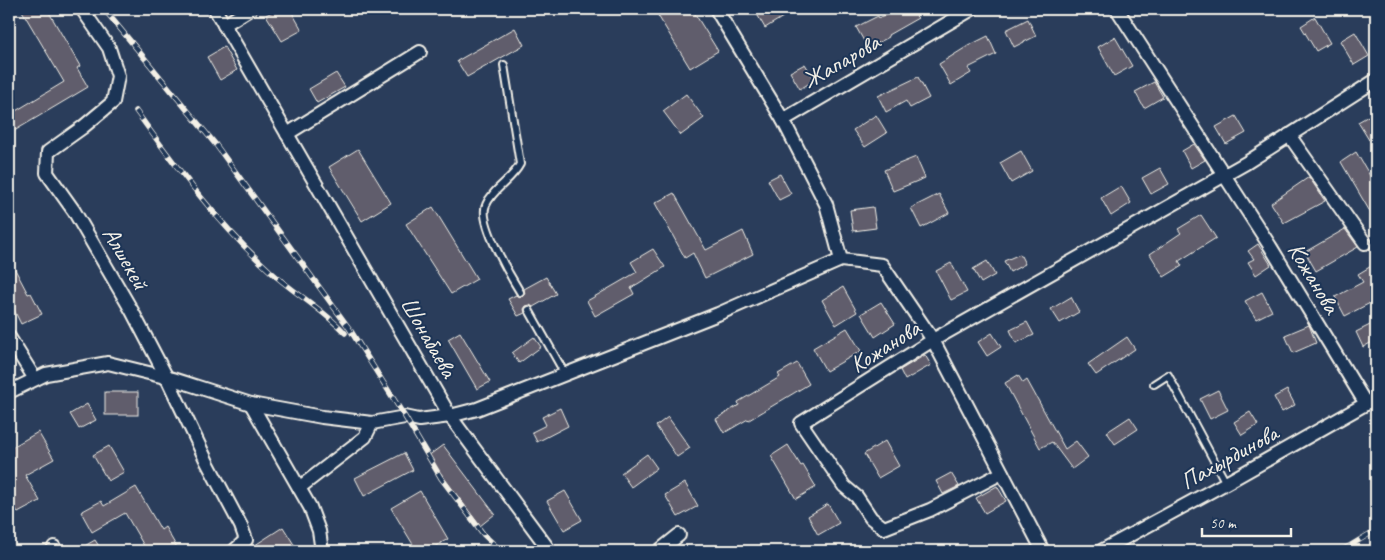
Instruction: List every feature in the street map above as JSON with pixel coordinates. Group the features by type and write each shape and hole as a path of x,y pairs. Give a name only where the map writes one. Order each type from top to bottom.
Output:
{"street":[{"name":"Алшекей","path":"82,9 109,48 118,76 113,102 83,127 48,152 47,173 74,211 132,311 241,526 246,540 234,551"},
{"name":"Шонабаева","path":"215,9 450,416 550,551"},
{"path":"224,25 250,9"},
{"path":"716,9 783,120 826,204 841,260"},
{"name":"Жапарова","path":"783,120 972,9"},
{"name":"Кожанова","path":"1117,9 1371,401"},
{"path":"287,134 420,52"},
{"name":"Кожанова","path":"1002,473 930,510 884,528 871,518 858,497 844,486 801,422 933,340 1224,175 1376,80"},
{"path":"1289,135 1365,243"},
{"path":"9,392 46,374 108,363 167,378 252,404 322,417 372,424 405,417 419,420 450,416 477,409 718,314 841,260 882,265 933,340 1043,551"},
{"path":"9,338 35,379"},
{"name":"Пахырдинова","path":"1101,551 1371,401"},
{"path":"252,404 310,507 320,531 322,551"},
{"path":"299,488 365,437 372,424"},
{"path":"659,551 679,535"}],"lane":[{"path":"504,65 520,164 515,173 495,191 485,205 484,217 504,264 520,292"},
{"path":"530,310 565,374"},
{"path":"1154,384 1168,375 1226,483"}],"building":[{"path":"21,9 47,9 80,66 77,68 88,87 9,134 9,115 64,82"},
{"path":"278,9 290,9 302,30 282,41 266,15"},
{"path":"654,9 692,9 718,51 690,68"},
{"path":"754,9 778,9 783,17 765,28"},
{"path":"897,9 929,9 916,16 918,18 888,35 889,37 868,48 856,27"},
{"path":"1315,17 1330,43 1316,51 1301,26"},
{"path":"1028,19 1036,36 1014,47 1006,30"},
{"path":"515,28 524,45 467,77 457,61"},
{"path":"1355,32 1369,56 1354,65 1340,41"},
{"path":"988,36 996,54 968,68 971,73 951,85 939,64"},
{"path":"1115,37 1132,66 1114,76 1098,47"},
{"path":"224,47 237,70 220,80 207,57"},
{"path":"805,64 815,80 800,89 790,72"},
{"path":"336,73 345,87 317,103 309,89"},
{"path":"918,77 929,98 910,108 906,101 886,112 878,96"},
{"path":"1154,82 1163,97 1144,108 1135,92"},
{"path":"686,94 704,118 681,135 663,111"},
{"path":"1372,114 1376,121 1376,136 1369,140 1358,122"},
{"path":"876,115 887,133 865,147 853,130"},
{"path":"1236,116 1246,133 1226,144 1216,127"},
{"path":"1194,144 1205,160 1191,168 1182,151"},
{"path":"358,149 391,203 362,221 329,167"},
{"path":"1021,151 1032,171 1011,183 1000,163"},
{"path":"1356,152 1376,186 1376,222 1341,162"},
{"path":"916,157 925,178 893,191 884,170"},
{"path":"1160,168 1169,184 1151,194 1142,178"},
{"path":"780,174 791,194 779,200 768,180"},
{"path":"1309,177 1325,201 1284,223 1271,203"},
{"path":"1121,186 1131,203 1111,216 1101,198"},
{"path":"674,193 706,250 743,231 753,254 705,278 693,253 685,258 655,203"},
{"path":"939,194 949,213 921,228 911,208"},
{"path":"433,207 477,279 451,294 406,224"},
{"path":"873,207 876,228 853,231 850,210"},
{"path":"1201,215 1216,238 1179,261 1182,266 1164,277 1150,254 1181,233 1178,229"},
{"path":"1345,229 1358,247 1316,271 1305,252"},
{"path":"1258,244 1271,265 1256,275 1248,262 1254,259 1248,251"},
{"path":"653,249 665,267 631,288 634,294 595,316 587,301 637,272 631,262"},
{"path":"1020,254 1025,264 1010,272 1004,261"},
{"path":"9,258 28,294 31,293 42,314 21,324 9,300"},
{"path":"987,261 995,275 981,283 973,269"},
{"path":"951,263 967,292 951,300 936,271"},
{"path":"1373,265 1376,270 1376,300 1345,316 1335,297 1363,282 1358,274"},
{"path":"546,277 556,294 533,307 530,305 526,306 524,309 525,313 518,316 508,299 516,295 518,297 522,296 525,294 524,289"},
{"path":"843,287 857,312 836,325 822,300"},
{"path":"1262,292 1272,311 1256,319 1245,301"},
{"path":"1071,297 1079,312 1060,323 1051,309"},
{"path":"881,302 895,324 875,337 861,314"},
{"path":"1027,322 1034,335 1016,343 1010,330"},
{"path":"1376,322 1376,340 1363,347 1356,332"},
{"path":"1309,325 1316,343 1293,353 1285,335"},
{"path":"847,328 861,351 826,371 813,348"},
{"path":"460,332 490,382 477,389 448,339"},
{"path":"992,333 1001,347 987,356 978,342"},
{"path":"534,337 541,347 519,363 512,353"},
{"path":"1127,337 1135,349 1096,375 1088,364"},
{"path":"925,355 931,365 905,380 900,370"},
{"path":"797,363 809,384 724,433 716,419 739,405 738,402 780,377 778,374"},
{"path":"1018,375 1023,383 1027,380 1065,449 1076,441 1088,457 1072,469 1052,442 1040,448 1005,383"},
{"path":"1218,390 1228,410 1210,419 1200,399"},
{"path":"1287,390 1295,405 1282,412 1274,397"},
{"path":"105,392 138,392 138,415 105,415"},
{"path":"87,404 96,420 79,429 70,414"},
{"path":"560,408 568,426 537,442 532,432 546,425 542,417"},
{"path":"1250,412 1258,425 1242,435 1234,422"},
{"path":"668,417 690,448 677,457 656,426"},
{"path":"1130,417 1138,429 1115,444 1107,432"},
{"path":"38,432 54,459 25,475 40,501 18,513 9,497 9,449"},
{"path":"885,441 899,466 878,478 864,454"},
{"path":"443,445 495,514 480,526 428,456"},
{"path":"788,445 816,487 796,499 771,456"},
{"path":"109,446 124,472 108,481 93,455"},
{"path":"404,453 413,470 364,496 355,478"},
{"path":"647,454 657,468 631,487 621,473"},
{"path":"951,473 959,486 943,494 936,481"},
{"path":"685,483 698,506 678,517 665,495"},
{"path":"997,486 1006,501 985,513 976,498"},
{"path":"136,487 161,530 165,527 179,551 147,551 125,513 92,532 81,512 101,501 104,506"},
{"path":"420,491 448,539 427,551 417,551 391,508"},
{"path":"565,491 582,520 564,530 547,501"},
{"path":"828,504 839,523 818,535 808,516"},
{"path":"283,527 298,551 246,551 249,549"},
{"path":"95,540 102,551 76,551"}],"railway":[{"path":"104,9 216,145 349,328 441,478 484,535 501,551"},
{"path":"136,111 183,175 234,235 271,272 328,316 345,333"},
{"path":"1341,551 1376,530"}]}
